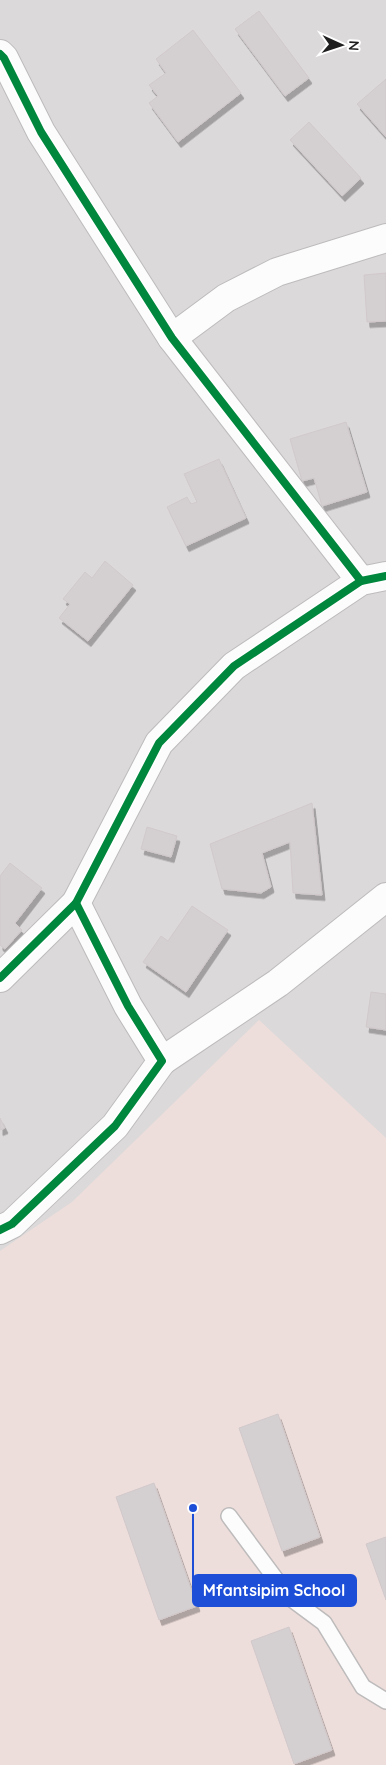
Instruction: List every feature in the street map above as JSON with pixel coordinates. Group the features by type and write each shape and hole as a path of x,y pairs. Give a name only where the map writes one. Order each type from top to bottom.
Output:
{"street":[{"path":"0,54 4,58 41,132 172,338 374,578 234,666 159,743 76,903 0,978"},
{"path":"172,338 226,298 277,272 386,238"},
{"path":"0,1230 12,1224 115,1126 162,1061 278,982 386,897"},
{"path":"76,903 128,1006 162,1061"}],"lane":[{"path":"229,1516 289,1597 324,1623 363,1687 386,1701"}],"shaded area":[{"path":"0,0 386,0 386,1765 0,1765"},
{"path":"259,1020 386,1138 386,1765 0,1765 0,1251 72,1202"}],"building":[{"path":"259,11 309,78 285,96 235,29"},
{"path":"193,30 241,93 178,142 149,103 158,96 149,85 166,73 156,59"},
{"path":"386,79 386,137 357,104"},
{"path":"309,122 361,178 342,196 290,140"},
{"path":"386,273 386,321 367,322 364,275"},
{"path":"346,422 367,492 322,506 314,478 302,481 290,439"},
{"path":"219,459 246,518 186,546 167,507 187,497 191,504 197,502 184,474"},
{"path":"105,561 133,585 88,641 59,618 70,604 63,599 85,572 92,578"},
{"path":"312,803 322,895 293,893 290,842 262,853 271,887 261,893 222,889 210,844"},
{"path":"147,827 177,836 171,857 141,849"},
{"path":"10,863 42,888 15,923 22,930 5,949 0,945 0,876"},
{"path":"192,906 228,930 186,992 143,962 161,936 168,941"},
{"path":"371,992 386,994 386,1030 366,1027"},
{"path":"0,1118 5,1128 0,1130"},
{"path":"278,1414 320,1537 282,1551 239,1428"},
{"path":"154,1483 197,1606 159,1620 116,1497"},
{"path":"386,1537 386,1600 366,1544"},
{"path":"289,1627 332,1750 294,1764 251,1641"}],"cycle path":[{"path":"0,54 4,58 41,132 172,338 361,581"},
{"path":"0,978 76,903 159,743 234,666 361,581 386,576"},
{"path":"0,1230 12,1224 115,1126 162,1061 128,1006 76,903"}],"place":[{"name":"Mfantsipim School","path":"193,1508"}]}
